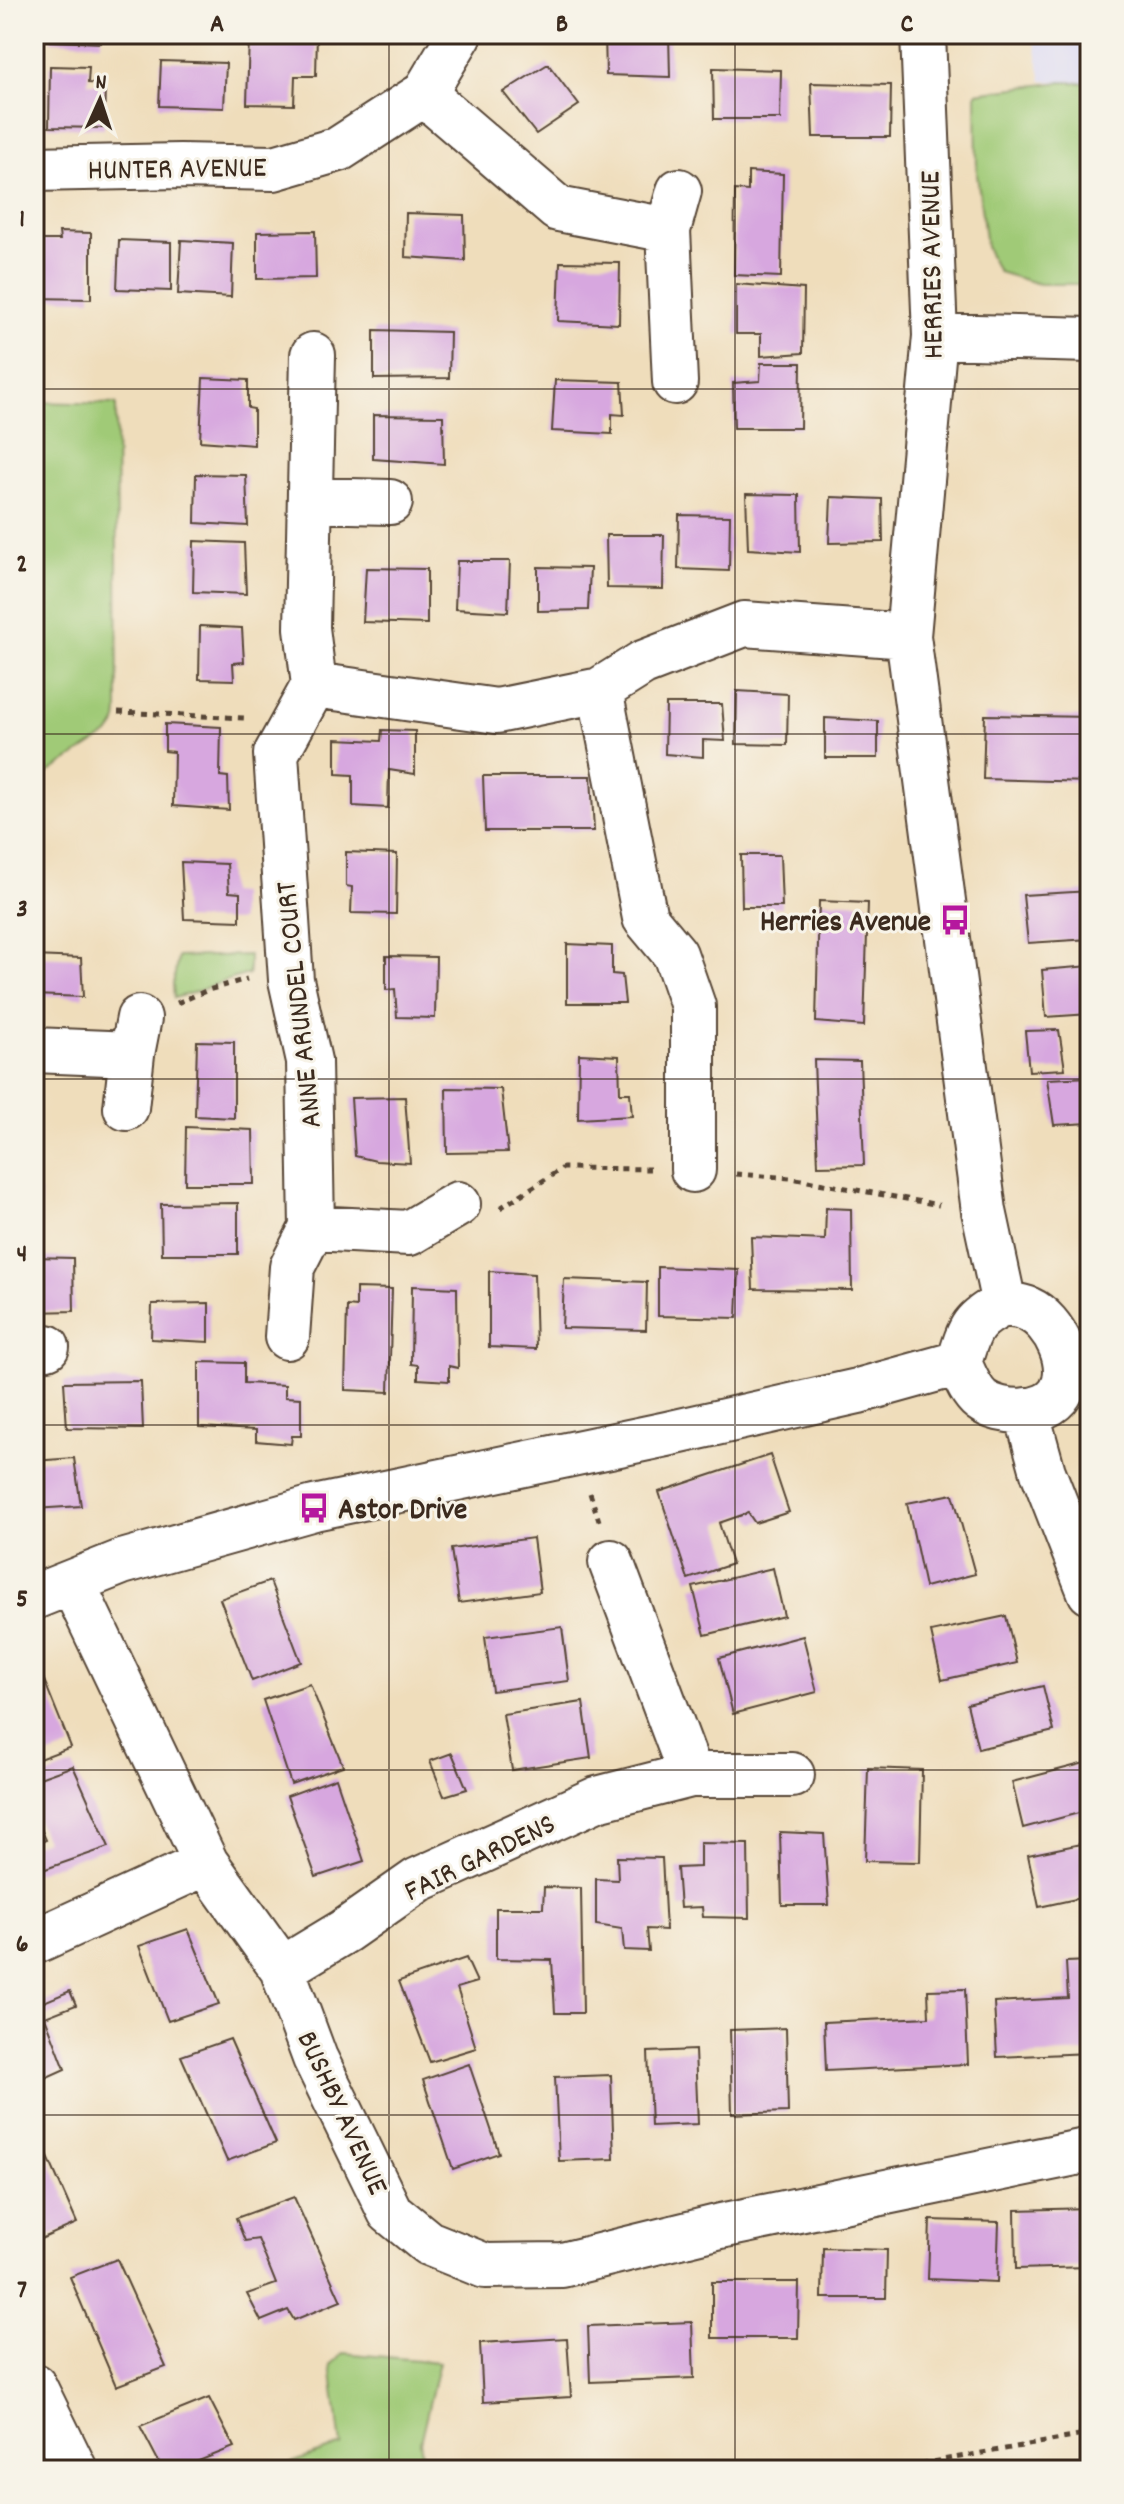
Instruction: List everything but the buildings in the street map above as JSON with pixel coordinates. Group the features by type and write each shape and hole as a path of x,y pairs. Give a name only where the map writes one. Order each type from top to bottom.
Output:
{"street":[{"name":"HUNTER AVENUE","path":"34,169 274,168 339,149 424,94 460,34"},
{"name":"HERRIES AVENUE","path":"923,34 935,336 908,636 984,1211 1004,1304"},
{"path":"424,94 558,209 674,210 675,382"},
{"path":"935,336 1090,340"},
{"path":"313,355 307,628 314,685 497,711 600,690 643,663 744,624 908,636"},
{"path":"310,500 390,502"},
{"name":"ANNE ARUNDEL COURT","path":"312,1228 309,1061 290,966 276,754 314,685"},
{"path":"600,690 645,918 675,954 693,1006 693,1170"},
{"path":"34,1050 136,1036 126,1108"},
{"path":"287,1337 276,1278 292,1267 312,1228 409,1233 458,1204"},
{"path":"1004,1304 1029,1309 1048,1325 1074,1338 1065,1363 1066,1381 1059,1396 1046,1405 1026,1410 1005,1410 981,1400 969,1386 959,1363 971,1329 983,1313 1004,1304"},
{"path":"53,1590 122,1562 314,1508 858,1391 959,1363"},
{"path":"1026,1410 1043,1472 1090,1592"},
{"path":"611,1562 691,1775"},
{"name":"BUSHBY AVENUE","path":"53,1590 206,1863 282,1969 315,2058 390,2212 428,2243 485,2266 562,2265 721,2226 1090,2150"},
{"name":"FAIR GARDENS","path":"282,1969 345,1931 418,1880 597,1799 691,1775 792,1775"},
{"path":"34,1942 206,1863"},
{"path":"34,2386 44,2432 75,2470"}],"path":[{"path":"118,712 245,718"},
{"path":"136,1036 208,990 290,966"},
{"path":"458,1204 499,1208 563,1168 693,1170 791,1178 984,1211"},
{"path":"578,1453 611,1562"},
{"path":"886,2470 1090,2434"}],"shaded area":[{"path":"1033,34 1090,34 1090,82 1042,81"}],"green space":[{"path":"1061,82 1090,83 1090,284 1039,284 998,272 986,247 977,174 976,93"},
{"path":"34,402 116,404 118,712 116,725 110,733 34,782"},
{"path":"249,955 249,974 174,998 178,957"},
{"path":"343,2353 439,2362 420,2442 425,2470 273,2470 341,2445 331,2365"}],"place":[{"name":"Herries Avenue","path":"955,920"},
{"name":"Astor Drive","path":"314,1508"}]}
